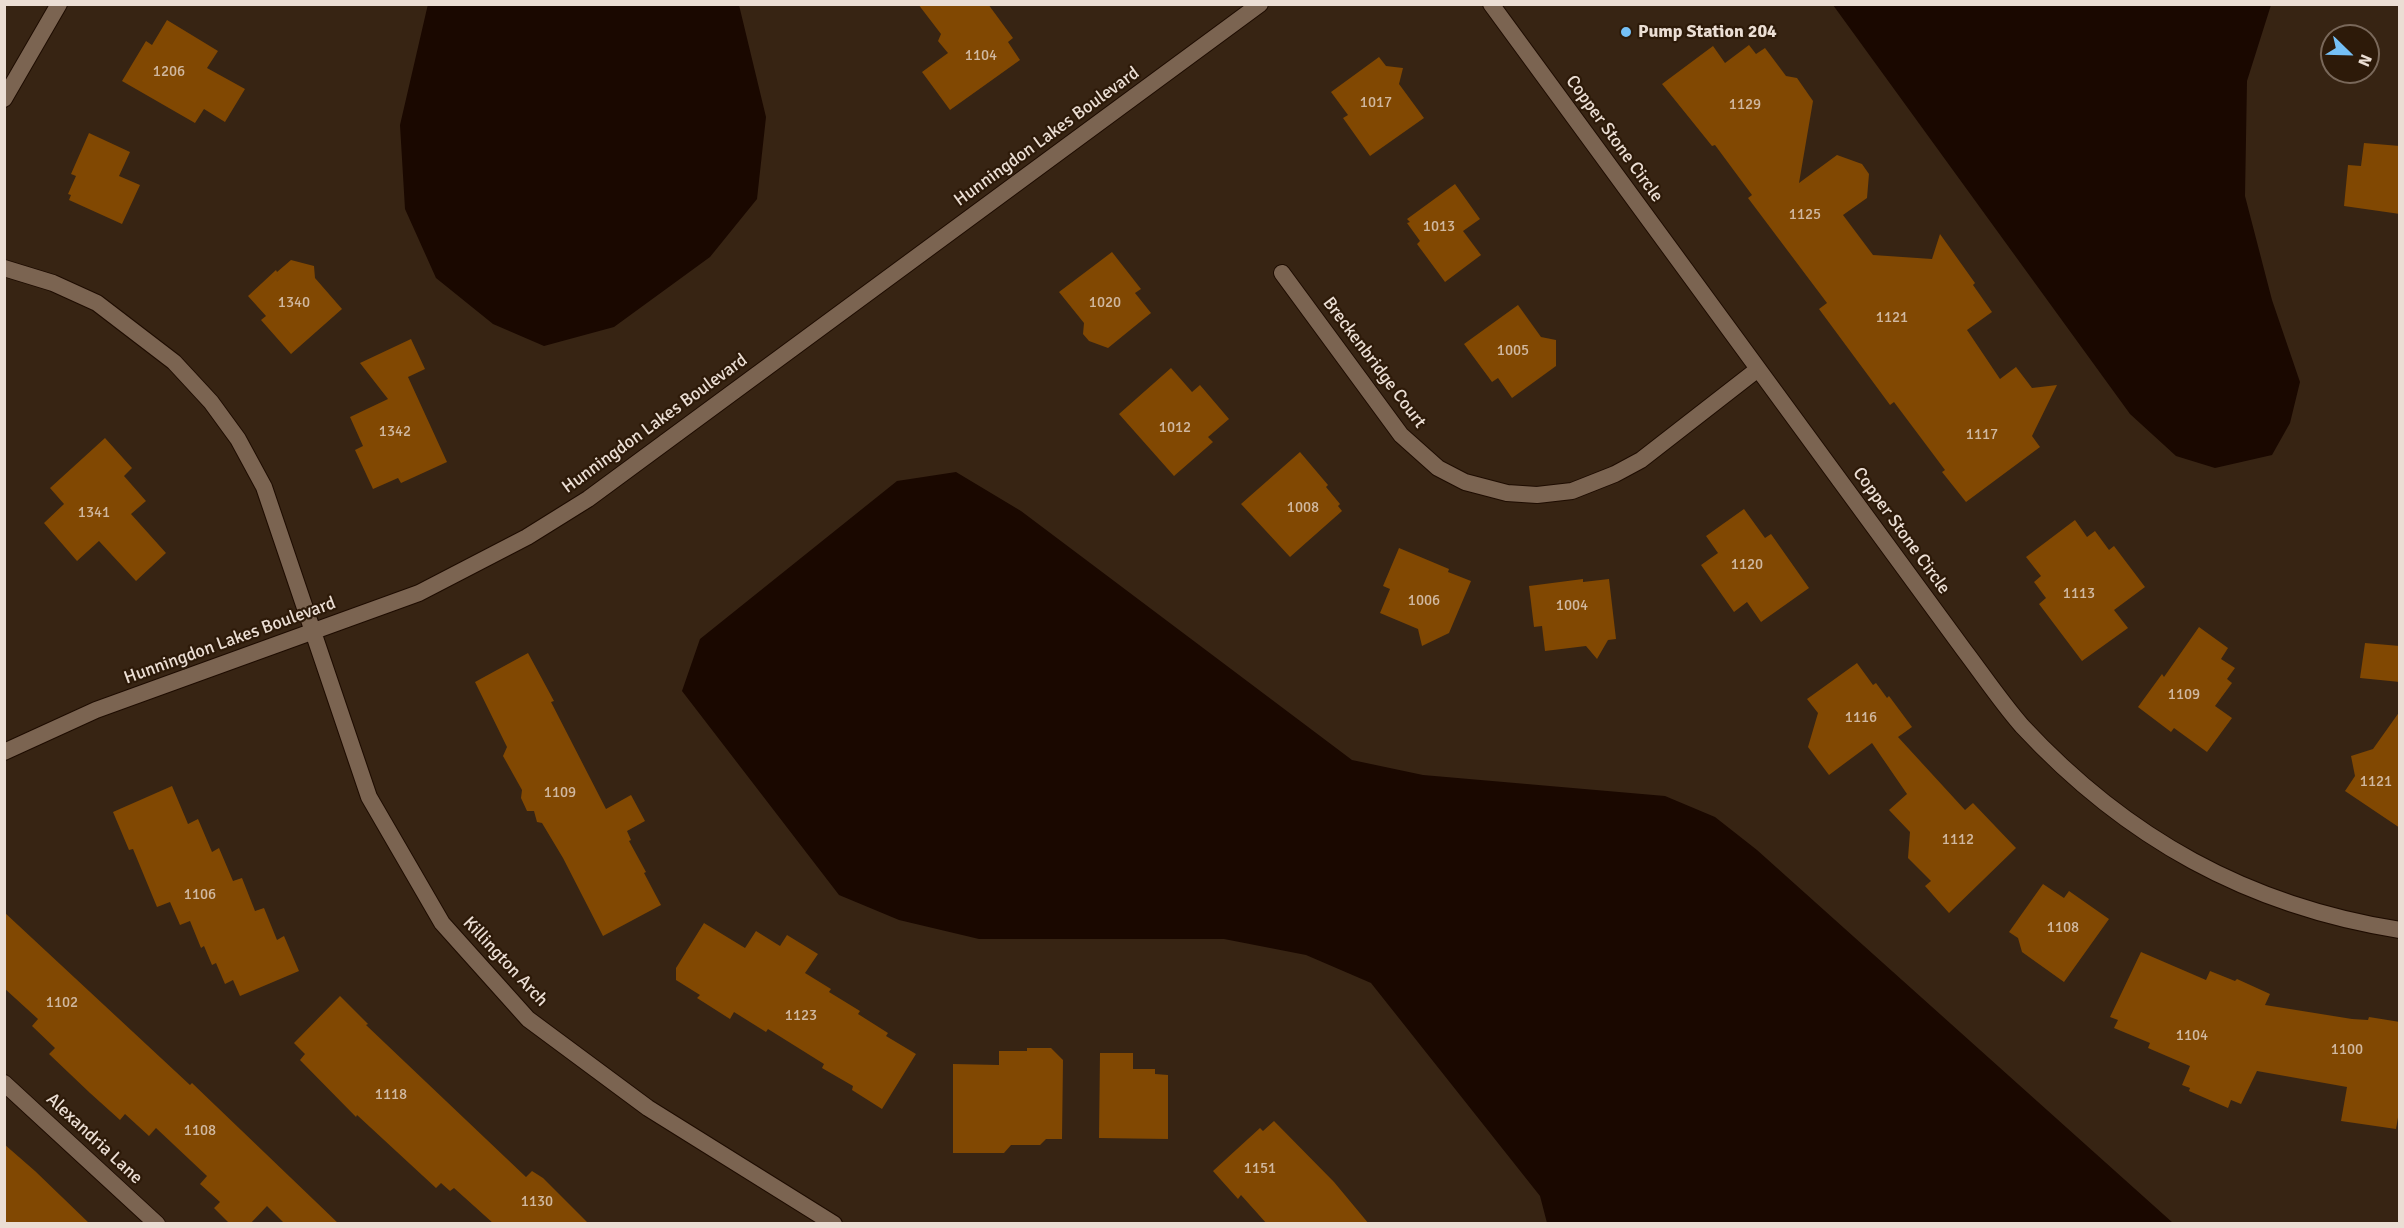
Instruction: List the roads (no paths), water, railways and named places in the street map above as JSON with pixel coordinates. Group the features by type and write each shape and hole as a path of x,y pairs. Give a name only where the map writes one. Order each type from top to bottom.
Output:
{"street":[{"path":"4,99 59,4"},
{"name":"Hunningdon Lakes Boulevard","path":"4,752 96,710 314,633 419,593 527,537 588,499 1260,4"},
{"name":"Copper Stone Circle","path":"1491,4 1964,650 2021,724 2073,777 2136,827 2215,874 2284,901 2352,922 2400,930"},
{"path":"4,268 53,283 97,303 174,362 211,402 238,439 264,487 314,633"},
{"name":"Breckenbridge Court","path":"1282,273 1401,435 1438,468 1465,482 1507,493 1537,495 1572,491 1615,474 1641,460 1758,369"},
{"name":"Killington Arch","path":"314,633 369,797 442,923 528,1018 648,1108 834,1224"},
{"name":"Alexandria Lane","path":"4,1083 156,1223"}],"place":[{"name":"Pump Station 204","path":"1626,32"}]}
